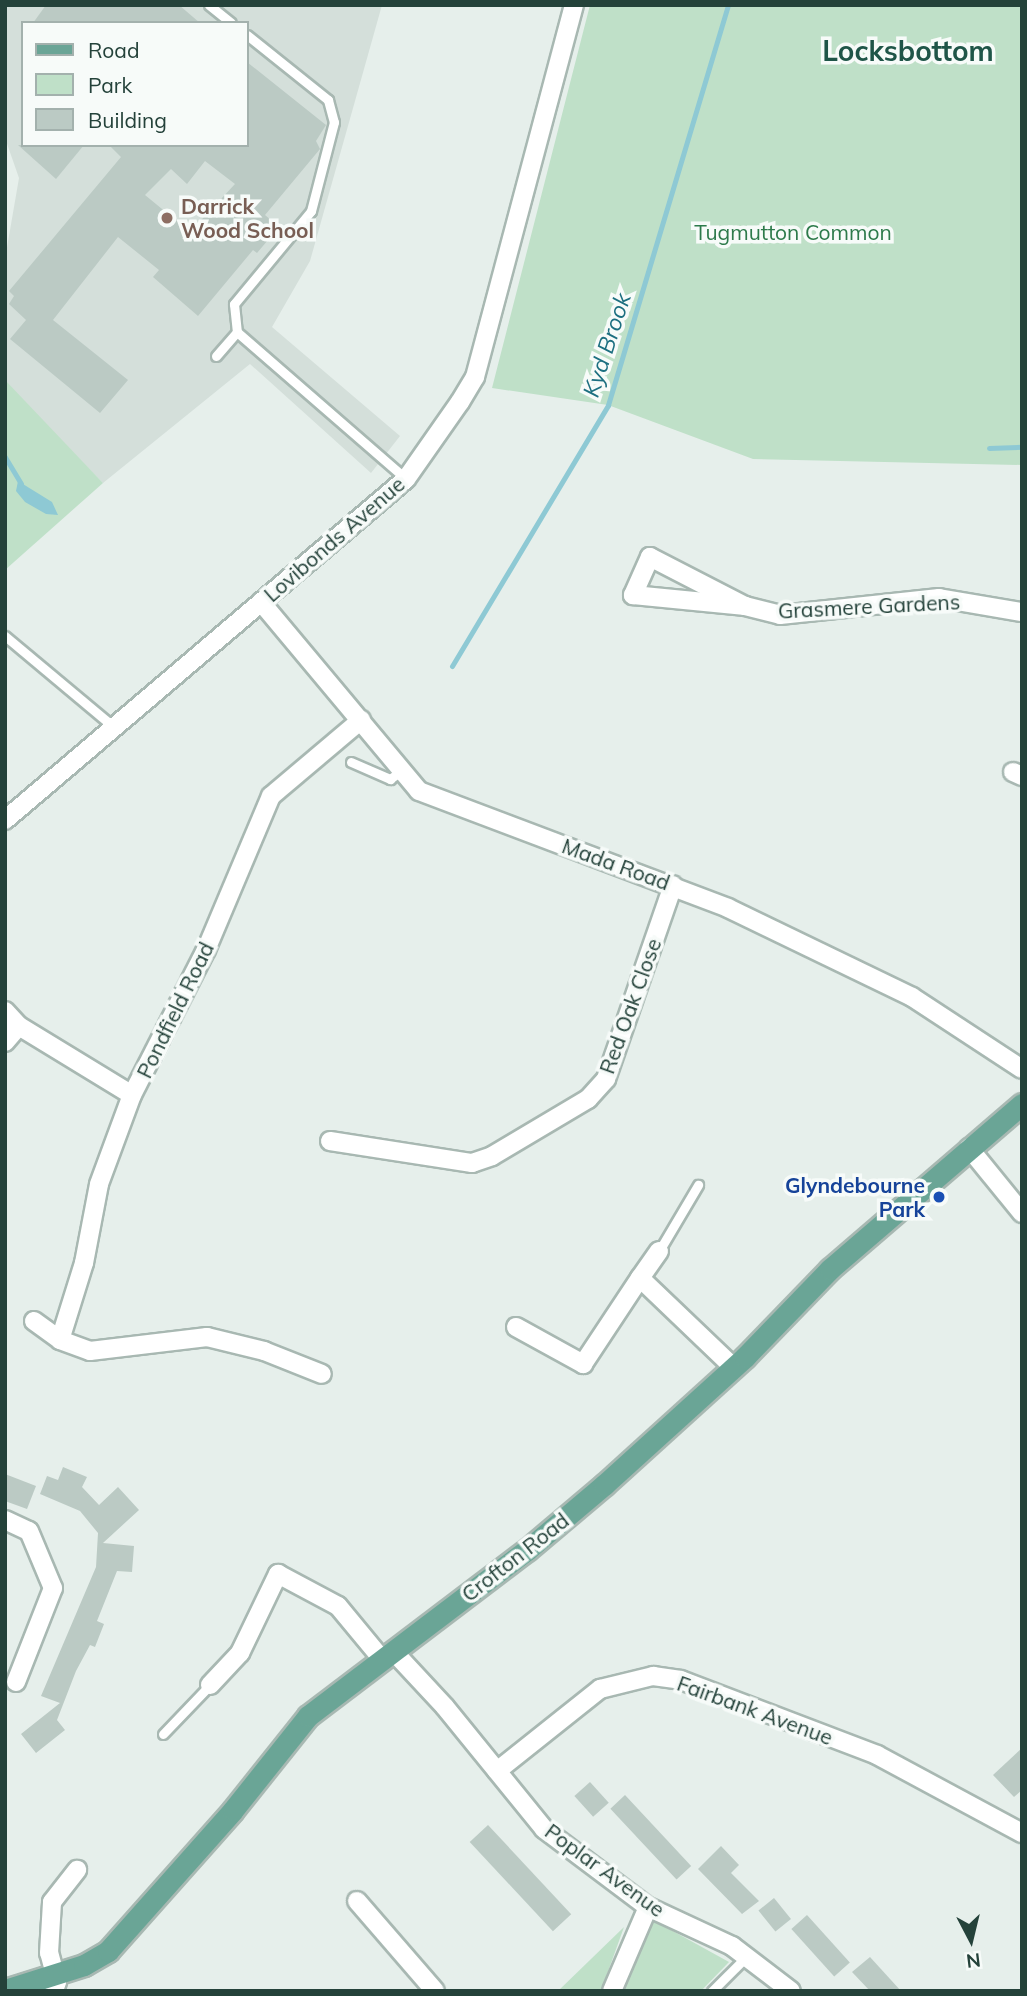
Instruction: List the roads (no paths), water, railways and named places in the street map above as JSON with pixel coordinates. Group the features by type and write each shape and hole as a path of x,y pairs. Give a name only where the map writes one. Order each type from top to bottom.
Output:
{"main road":[{"name":"Crofton Road","path":"5,1990 55,1983 107,1951 233,1810 308,1716 537,1542 733,1367 830,1269 1022,1104"}],"street":[{"name":"Lovibonds Avenue","path":"5,820 406,479 475,377 574,5"},
{"name":"Grasmere Gardens","path":"745,606 650,557 633,595 745,606 780,615 939,598 1022,612"},
{"name":"Mada Road","path":"261,602 419,791 673,885 912,997 1022,1069"},
{"name":"Pondfield Road","path":"60,1340 84,1263 99,1184 132,1095 206,950 271,796 361,720"},
{"name":"Red Oak Close","path":"330,1141 471,1163 492,1156 588,1099 606,1079 673,885"},
{"path":"5,1011 19,1026 132,1095"},
{"path":"5,1042 19,1026"},
{"path":"969,1148 1022,1213"},
{"path":"516,1327 583,1364 659,1251"},
{"path":"640,1278 733,1367"},
{"path":"34,1321 60,1340 90,1351 112,1351 207,1337 264,1351 322,1374"},
{"path":"5,1520 29,1531 53,1588 16,1682"},
{"name":"Poplar Avenue","path":"210,1685 240,1653 278,1574 338,1606 497,1771 544,1829 648,1907 746,1956 791,1991"},
{"name":"Fairbank Avenue","path":"497,1771 600,1689 653,1676 681,1680 877,1755 1022,1833"},
{"path":"55,1983 49,1954 52,1902 77,1870"},
{"path":"357,1901 435,1991"},
{"path":"612,1991 648,1907"}],"lane":[{"path":"209,5 229,21"},
{"path":"248,36 328,100 334,122 311,211 234,304 237,332 406,479"},
{"path":"216,356 237,332"},
{"path":"5,636 114,727"},
{"path":"351,762 390,779 402,770"},
{"path":"659,1251 698,1185"},
{"path":"163,1734 210,1685"},
{"path":"712,1991 746,1956"}],"water":[{"path":"18,481 52,502 58,515 46,514 25,502 16,491"}],"waterway":[{"name":"Kyd Brook","path":"452,666 608,405 728,5"},
{"path":"989,448 1022,447"},
{"path":"5,457 21,484"}],"place":[{"name":"Darrick Wood School","path":"167,218"},
{"name":"Glyndebourne Park","path":"939,1197"}],"district":[{"name":"Locksbottom","path":"908,51"}],"park label":[{"name":"Tugmutton Common","path":"793,232"}]}
